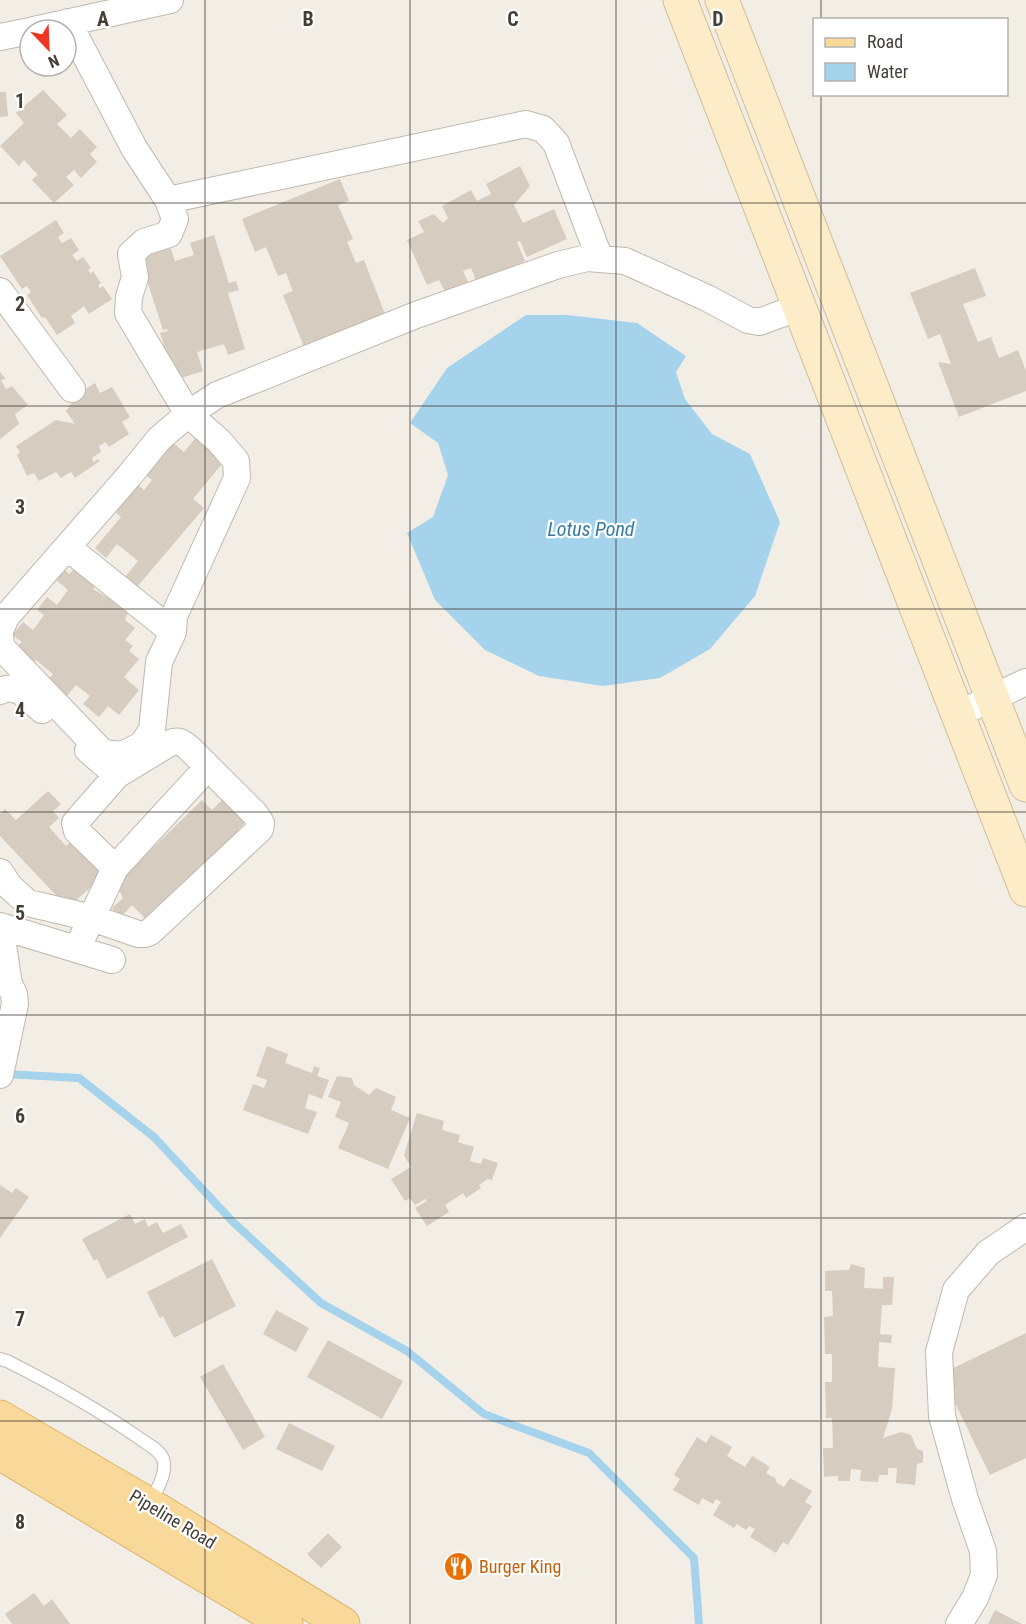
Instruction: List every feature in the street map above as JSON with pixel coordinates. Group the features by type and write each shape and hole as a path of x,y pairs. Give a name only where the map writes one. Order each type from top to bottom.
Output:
{"main road":[{"name":"Pipeline Road","path":"0,1417 156,1508 344,1624"},
{"name":"Pipeline Road","path":"0,1453 286,1624"},
{"path":"144,1539 156,1508"}],"street":[{"path":"78,20 170,0"},
{"path":"680,0 1026,890"},
{"path":"722,0 1026,785"},
{"path":"0,37 18,33"},
{"path":"0,637 2,648 103,753 122,755 142,746 152,730 159,662 173,632 174,616 237,478 236,461 219,441 188,414 128,312 129,297 135,277 130,254 144,242 169,234 175,219 168,200 134,148 78,41"},
{"path":"168,200 331,170 526,124 543,129 556,143 600,259"},
{"path":"0,631 6,617 159,439 188,414 218,395 416,315 558,265 587,258 625,261 707,298 748,320 759,322 800,308"},
{"path":"0,291 72,389"},
{"path":"833,395 870,381"},
{"path":"67,547 173,632"},
{"path":"958,714 1026,682"},
{"path":"0,691 17,688 117,775"},
{"path":"0,872 10,887 28,903 92,918 138,934 145,934 150,932 260,829 261,823 255,814 182,742 175,741 117,775 75,823 77,831 115,868"},
{"path":"77,950 115,868 208,767"},
{"path":"2,1070 15,1004 14,994 9,984 0,926 112,960"},
{"path":"959,1624 975,1598 984,1575 983,1551 965,1499 942,1416 939,1352 956,1290 988,1253 1026,1227"}],"lane":[{"path":"0,1359 55,1385 159,1452 165,1470 156,1508"}],"water":[{"name":"Lotus Pond","path":"526,315 567,315 637,323 686,356 676,372 685,399 712,434 750,454 780,522 755,596 710,649 660,678 603,686 539,676 485,650 435,600 407,533 433,517 448,475 438,443 410,423 447,368"}],"building":[{"path":"43,90 67,115 57,124 71,138 80,129 97,147 90,154 97,162 81,178 74,170 66,177 74,185 54,203 32,180 38,175 24,160 19,166 0,146 24,123 16,113"},
{"path":"0,92 6,92 8,116 0,117"},
{"path":"520,166 530,186 514,205 523,223 554,209 567,239 527,257 520,241 517,242 525,261 477,283 471,268 463,271 469,284 446,294 439,280 427,285 407,240 424,232 418,221 434,214 443,223 448,218 442,206 471,190 477,201 491,194 486,184"},
{"path":"340,179 349,201 338,205 353,239 347,242 356,263 364,260 385,314 304,347 283,295 293,291 286,273 278,276 266,247 255,252 242,219"},
{"path":"56,220 64,233 58,237 62,243 71,238 79,250 72,255 77,261 83,257 91,268 88,270 91,274 93,271 101,283 98,285 100,288 103,286 112,299 89,314 84,306 71,316 75,323 57,335 27,295 31,292 27,286 22,289 0,256"},
{"path":"214,235 229,283 236,281 239,290 228,293 245,349 228,355 224,344 197,352 203,371 175,380 160,333 168,331 163,330 139,256 170,246 175,261 194,255 190,243"},
{"path":"975,268 986,296 963,304 978,342 991,337 999,358 1018,350 1026,371 1026,391 959,417 938,362 951,364 940,334 928,339 910,293"},
{"path":"0,372 6,379 1,380 6,389 12,386 28,405 15,414 19,424 0,439"},
{"path":"95,383 100,393 112,387 130,417 122,422 129,434 109,447 106,442 99,446 101,452 92,458 94,462 98,459 100,461 75,478 71,472 61,478 56,472 39,481 34,473 27,476 17,455 20,452 16,446 56,420 75,424 66,411 78,394"},
{"path":"198,435 226,459 193,499 204,508 137,587 125,577 138,561 117,544 106,558 95,548 121,517 112,509 135,482 144,490 152,480 144,474 171,441 184,452"},
{"path":"80,564 96,584 93,589 113,601 119,597 129,609 125,620 135,628 125,640 133,646 129,651 139,659 124,677 139,690 119,715 108,706 99,717 83,704 90,696 76,685 66,697 47,682 53,674 36,660 31,667 11,650 22,642 12,635 23,622 33,630 44,615 37,610 47,597 57,605 68,590 56,580 61,565 69,574"},
{"path":"48,791 61,804 53,811 59,818 49,827 66,846 77,837 108,871 68,908 0,836 0,814 5,809 16,820"},
{"path":"228,794 250,817 238,830 244,835 152,926 132,905 121,917 112,908 123,898 116,884 202,800 212,810"},
{"path":"267,1046 288,1054 285,1063 312,1073 314,1066 320,1068 317,1076 329,1080 322,1099 309,1094 305,1108 317,1112 308,1134 243,1110 253,1084 264,1088 267,1080 256,1076"},
{"path":"337,1076 352,1078 354,1085 369,1095 376,1088 396,1097 391,1110 410,1118 388,1169 338,1148 349,1123 335,1117 341,1102 328,1097"},
{"path":"417,1113 444,1121 442,1130 460,1135 458,1142 474,1147 470,1161 481,1164 483,1158 498,1163 492,1180 488,1179 479,1185 481,1188 466,1198 463,1193 445,1205 449,1212 427,1226 415,1208 427,1201 425,1199 415,1205 410,1198 405,1201 391,1179 411,1167 404,1155"},
{"path":"0,1185 12,1193 16,1188 29,1197 0,1238"},
{"path":"130,1214 135,1224 145,1219 148,1227 157,1222 163,1233 181,1224 188,1237 107,1279 97,1259 94,1261 82,1239"},
{"path":"212,1259 236,1306 174,1338 163,1316 160,1318 147,1292"},
{"path":"851,1264 865,1268 864,1288 883,1289 883,1277 894,1277 892,1305 882,1305 880,1334 892,1335 891,1343 879,1342 878,1367 895,1368 892,1409 883,1438 901,1432 911,1435 917,1449 923,1451 923,1462 917,1464 915,1485 896,1483 897,1468 888,1468 888,1475 879,1475 878,1482 860,1481 861,1470 851,1469 850,1481 838,1481 838,1476 824,1477 823,1448 833,1448 832,1418 826,1418 825,1382 832,1382 832,1354 825,1354 824,1317 833,1316 832,1291 825,1291 825,1271 849,1270"},
{"path":"276,1310 309,1328 296,1352 263,1334"},
{"path":"1026,1333 1026,1458 990,1475 941,1374"},
{"path":"328,1340 403,1381 382,1419 307,1377"},
{"path":"223,1364 265,1437 243,1450 200,1377"},
{"path":"289,1423 335,1446 322,1471 276,1449"},
{"path":"711,1435 732,1447 727,1456 745,1467 752,1456 770,1467 766,1473 775,1478 777,1483 784,1487 790,1478 812,1491 805,1502 812,1506 788,1545 783,1542 776,1553 750,1537 755,1529 749,1526 746,1530 737,1524 734,1528 713,1515 721,1502 716,1499 713,1504 702,1498 699,1505 673,1490 680,1479 674,1475 697,1437 706,1443"},
{"path":"328,1533 342,1547 321,1568 307,1554"},
{"path":"34,1593 44,1606 52,1599 70,1624 12,1624 5,1614"},
{"path":"995,1610 1022,1624 988,1624"}],"waterway":[{"path":"4,1074 79,1078 154,1137 233,1222 321,1303 407,1351 484,1414 589,1453 694,1558 699,1624"}],"place":[{"name":"Burger King","path":"458,1566"}]}
